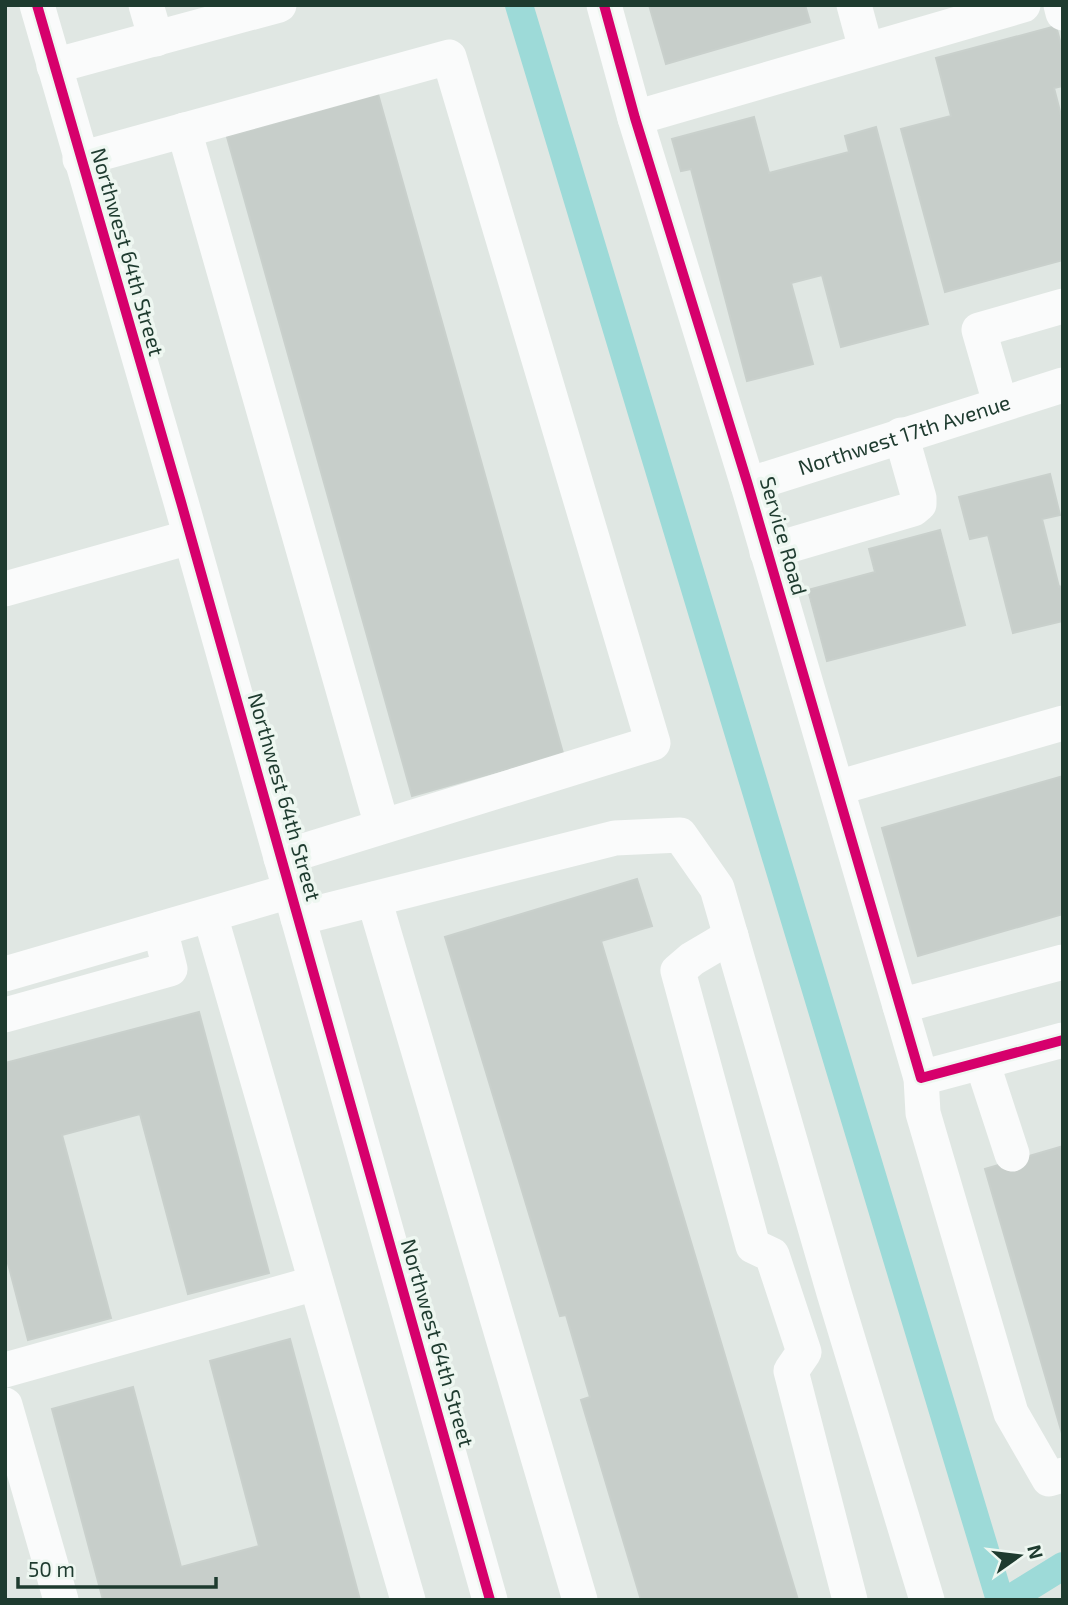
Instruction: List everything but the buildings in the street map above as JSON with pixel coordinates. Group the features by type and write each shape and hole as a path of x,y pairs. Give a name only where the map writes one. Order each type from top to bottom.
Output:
{"street":[{"name":"Northwest 64th Street","path":"37,5 490,1600"},
{"path":"146,5 156,38"},
{"path":"54,66 279,5"},
{"name":"Service Road","path":"604,5 635,118 748,485 921,1078 923,1113 1011,1413 1049,1479 1063,1475"},
{"path":"854,5 866,49"},
{"path":"635,118 1023,5"},
{"path":"1060,5 1063,13"},
{"path":"80,159 449,57 653,743 281,858"},
{"path":"184,130 382,826"},
{"path":"1000,403 979,330 1063,306"},
{"name":"Northwest 17th Avenue","path":"748,485 1063,385"},
{"path":"767,552 913,509 919,504 901,436"},
{"path":"5,589 190,537"},
{"path":"836,788 1063,723"},
{"path":"5,974 210,915 374,899 615,838 680,835 717,888 834,1293 927,1600"},
{"path":"374,899 580,1600"},
{"path":"210,915 408,1600"},
{"path":"5,1015 170,969 160,929"},
{"path":"731,936 692,958 678,971 753,1246 772,1255 804,1352 791,1371 850,1600"},
{"path":"900,1006 1063,962"},
{"path":"921,1078 1063,1040"},
{"path":"982,1062 1012,1154"},
{"path":"5,1370 316,1283"},
{"path":"5,1405 61,1600"}],"waterway":[{"path":"519,5 1000,1600"},
{"path":"1008,1600 1063,1566"}],"cycle path":[{"path":"37,5 181,502 490,1600"},
{"path":"604,5 635,118 748,485 921,1078 1063,1040"}]}
